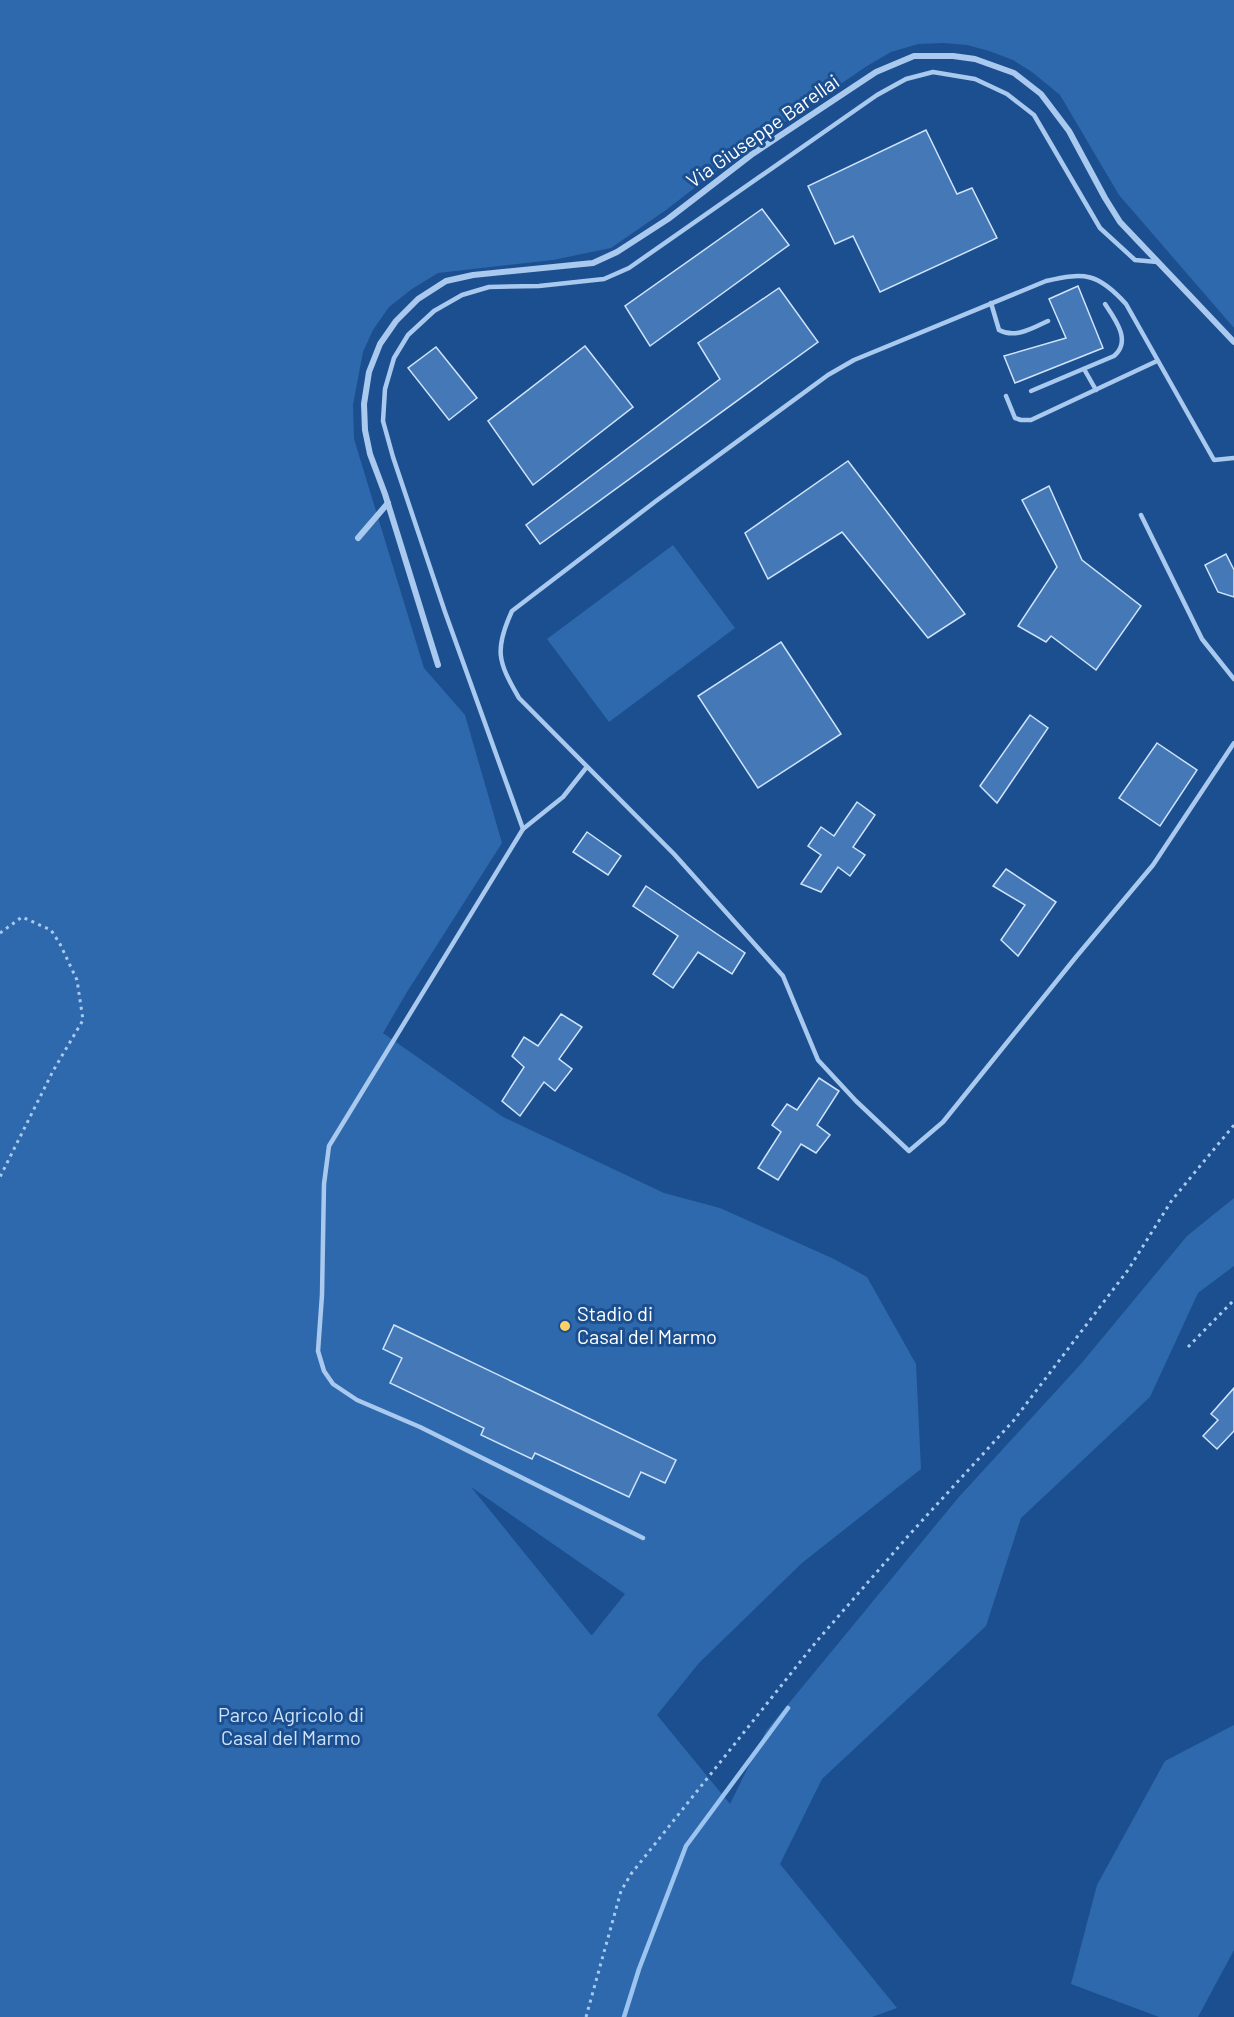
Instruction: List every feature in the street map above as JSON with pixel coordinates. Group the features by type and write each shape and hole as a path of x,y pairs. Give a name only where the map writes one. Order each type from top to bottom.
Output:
{"street":[{"name":"Via Giuseppe Barellai","path":"438,665 388,503 370,454 365,430 364,404 369,372 380,344 396,321 418,299 446,281 473,275 593,263 617,252 668,219 751,155 876,72 914,56 953,56 975,59 1014,73 1041,94 1069,131 1120,222 1234,342"},
{"path":"358,538 388,503"}],"lane":[{"path":"523,829 445,612 383,421 385,388 393,358 408,335 434,311 462,295 489,287 539,286 604,279 629,268 877,95 906,79 933,72 975,79 1007,94 1034,115 1100,228 1135,260 1156,262"},
{"path":"1234,458 1214,460 1126,304 1112,288 1093,278 1073,275 1046,281 854,360 828,375 656,501 512,611 501,634 500,653 504,671 519,698 586,768 674,854 783,976 818,1060 856,1101 909,1151 943,1122 1153,865 1234,744"},
{"path":"991,303 999,330 1006,334 1019,333 1048,321"},
{"path":"1031,391 1114,356 1119,351 1122,343 1120,326 1105,304"},
{"path":"1006,396 1015,418 1031,420 1157,361"},
{"path":"1084,369 1096,390"},
{"path":"1141,515 1202,639 1234,679"},
{"path":"586,768 563,797 523,829 329,1146 324,1184 322,1295 318,1352 324,1371 333,1384 357,1400 420,1427 643,1538"}],"path":[{"path":"0,933 22,917 51,930 77,980 83,1020 53,1071 0,1177"},
{"path":"586,2017 621,1891 631,1874 816,1642 909,1535 1014,1420 1128,1270 1172,1200 1234,1125"},
{"path":"1188,1347 1234,1300"}],"green space":[{"name":"Parco Agricolo di Casal del Marmo","path":"0,0 1234,0 1234,328 1119,195 1060,95 1013,60 989,51 967,45 918,44 891,52 867,66 741,152 666,210 611,248 553,260 438,273 412,289 389,307 373,330 363,352 353,405 354,439 424,668 465,715 502,843 383,1033 503,1117 664,1193 720,1208 834,1259 867,1277 916,1364 921,1469 802,1563 699,1663 657,1715 730,1804 766,1731 958,1498 1080,1365 1187,1236 1234,1198 1234,1266 1198,1293 1150,1397 1021,1518 986,1626 822,1779 780,1864 897,2008 872,2017 0,2017","holes":["471,1487 625,1594 591,1635"]},
{"path":"673,545 735,628 609,722 547,639"},
{"path":"1234,1725 1234,1950 1198,2017 1159,2017 1071,1984 1097,1885 1165,1761"}],"building":[{"path":"926,130 957,194 972,188 997,238 880,292 853,236 835,244 808,186"},
{"path":"762,209 789,245 650,346 625,306"},
{"path":"1078,286 1103,348 1015,383 1004,356 1066,338 1049,299"},
{"path":"779,288 818,342 540,544 526,525 720,379 698,343"},
{"path":"585,346 633,407 533,485 488,421"},
{"path":"436,347 477,398 449,420 408,368"},
{"path":"848,461 965,614 928,638 842,532 768,579 745,533"},
{"path":"1049,486 1082,560 1141,606 1096,670 1051,636 1046,642 1018,626 1057,567 1022,500"},
{"path":"1226,554 1234,570 1234,597 1218,592 1205,565"},
{"path":"781,642 841,734 758,788 698,696"},
{"path":"1030,715 1048,728 997,803 980,786"},
{"path":"1157,743 1197,770 1160,826 1119,798"},
{"path":"857,802 875,815 853,847 865,855 850,876 838,867 821,892 801,884 821,855 808,846 821,827 834,836"},
{"path":"587,832 621,856 608,875 573,852"},
{"path":"1006,869 1056,902 1018,956 1001,940 1025,905 993,886"},
{"path":"646,886 745,953 732,974 698,952 673,988 653,974 678,936 633,906"},
{"path":"561,1014 582,1027 559,1059 572,1069 555,1091 544,1082 520,1116 502,1101 524,1067 512,1056 524,1037 538,1046"},
{"path":"819,1078 839,1091 817,1125 830,1135 816,1153 801,1144 778,1180 758,1168 781,1132 772,1125 787,1104 797,1110"},
{"path":"394,1325 676,1460 665,1483 641,1472 629,1497 535,1453 532,1459 481,1435 484,1428 390,1383 402,1358 383,1349"},
{"path":"1234,1388 1234,1431 1217,1449 1203,1436 1218,1420 1211,1414"}],"waterway":[{"path":"624,2017 639,1969 686,1846 788,1708"}],"place":[{"name":"Stadio di Casal del Marmo","path":"565,1326"}]}
